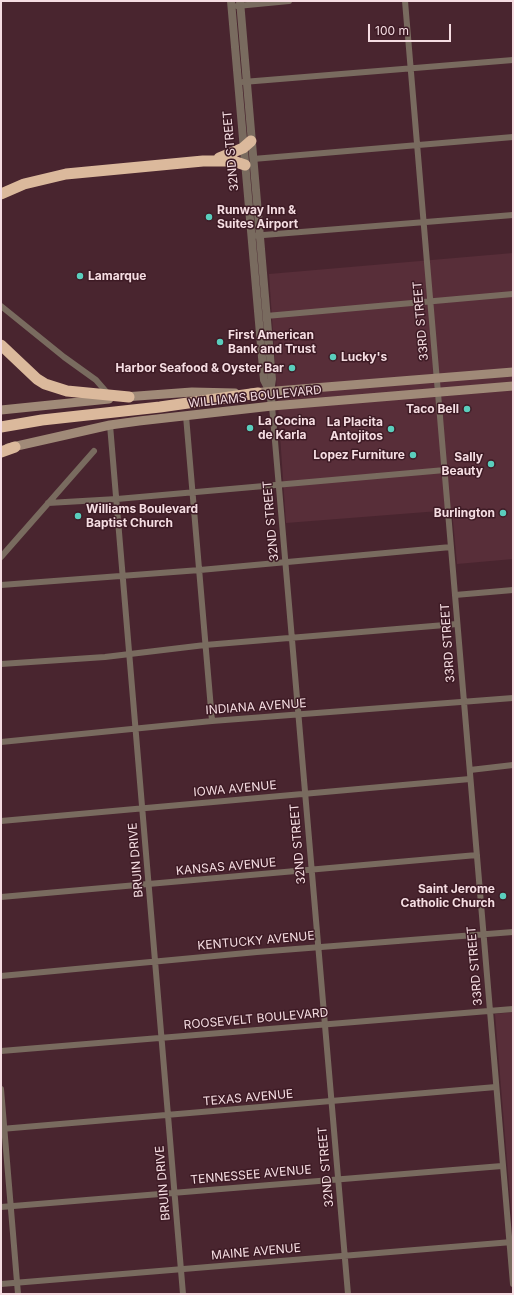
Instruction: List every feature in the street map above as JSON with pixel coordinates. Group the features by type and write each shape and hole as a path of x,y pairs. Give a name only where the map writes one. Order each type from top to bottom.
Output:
{"highway":[{"path":"1,194 24,184 66,174 222,158 247,144"},
{"path":"203,161 249,162"},
{"path":"1,345 37,379 46,384 67,391 129,397"},
{"path":"1,427 42,420 258,393"},
{"path":"1,452 14,447"}],"main road":[{"name":"WILLIAMS BOULEVARD","path":"1,410 192,392 258,393 513,372"},
{"name":"WILLIAMS BOULEVARD","path":"1,448 14,447 110,425 272,406 513,386"}],"street":[{"path":"231,4 289,1"},
{"name":"33RD STREET","path":"405,1 463,702 484,934 502,1166 511,1242 513,1284"},
{"name":"32ND STREET","path":"240,3 242,82 261,300 264,380 270,392"},
{"name":"32ND STREET","path":"231,4 242,82"},
{"path":"242,82 513,60"},
{"path":"249,162 513,137"},
{"path":"255,236 513,216"},
{"path":"266,316 513,294"},
{"name":"32ND STREET","path":"261,300 266,316 272,379 270,392 287,562 348,1294"},
{"path":"1,306 64,357 96,380 110,395"},
{"path":"186,416 212,721"},
{"name":"BRUIN DRIVE","path":"110,425 124,576 183,1294"},
{"path":"1,557 94,451"},
{"path":"48,503 193,493 444,470"},
{"path":"1,585 200,570 451,547"},
{"path":"455,595 513,590"},
{"path":"1,664 130,654 293,637 457,624"},
{"name":"INDIANA AVENUE","path":"1,742 212,721 513,698"},
{"path":"470,770 513,765"},
{"name":"IOWA AVENUE","path":"1,821 142,807 470,779"},
{"name":"KANSAS AVENUE","path":"1,897 313,871 477,855"},
{"name":"KENTUCKY AVENUE","path":"1,976 319,947 513,932"},
{"name":"ROOSEVELT BOULEVARD","path":"1,1051 513,1009"},
{"name":"TEXAS AVENUE","path":"3,1129 496,1087"},
{"path":"1,1089 3,1129 18,1294"},
{"name":"TENNESSEE AVENUE","path":"1,1207 339,1178 502,1166"},
{"name":"MAINE AVENUE","path":"1,1284 511,1242"}],"shaded area":[{"path":"513,253 513,559 457,564 452,510 286,523 269,274"},
{"path":"513,1012 513,1233 495,1014"}],"place":[{"name":"Runway Inn & Suites Airport","path":"209,217"},
{"name":"Lamarque","path":"80,276"},
{"name":"First American Bank and Trust","path":"220,342"},
{"name":"Lucky's","path":"333,357"},
{"name":"Harbor Seafood & Oyster Bar","path":"292,368"},
{"name":"Taco Bell","path":"467,409"},
{"name":"La Cocina de Karla","path":"250,428"},
{"name":"La Placita Antojitos","path":"391,429"},
{"name":"Lopez Furniture","path":"413,455"},
{"name":"Sally Beauty","path":"491,464"},
{"name":"Burlington","path":"503,513"},
{"name":"Williams Boulevard Baptist Church","path":"78,516"},
{"name":"Saint Jerome Catholic Church","path":"503,896"}]}
